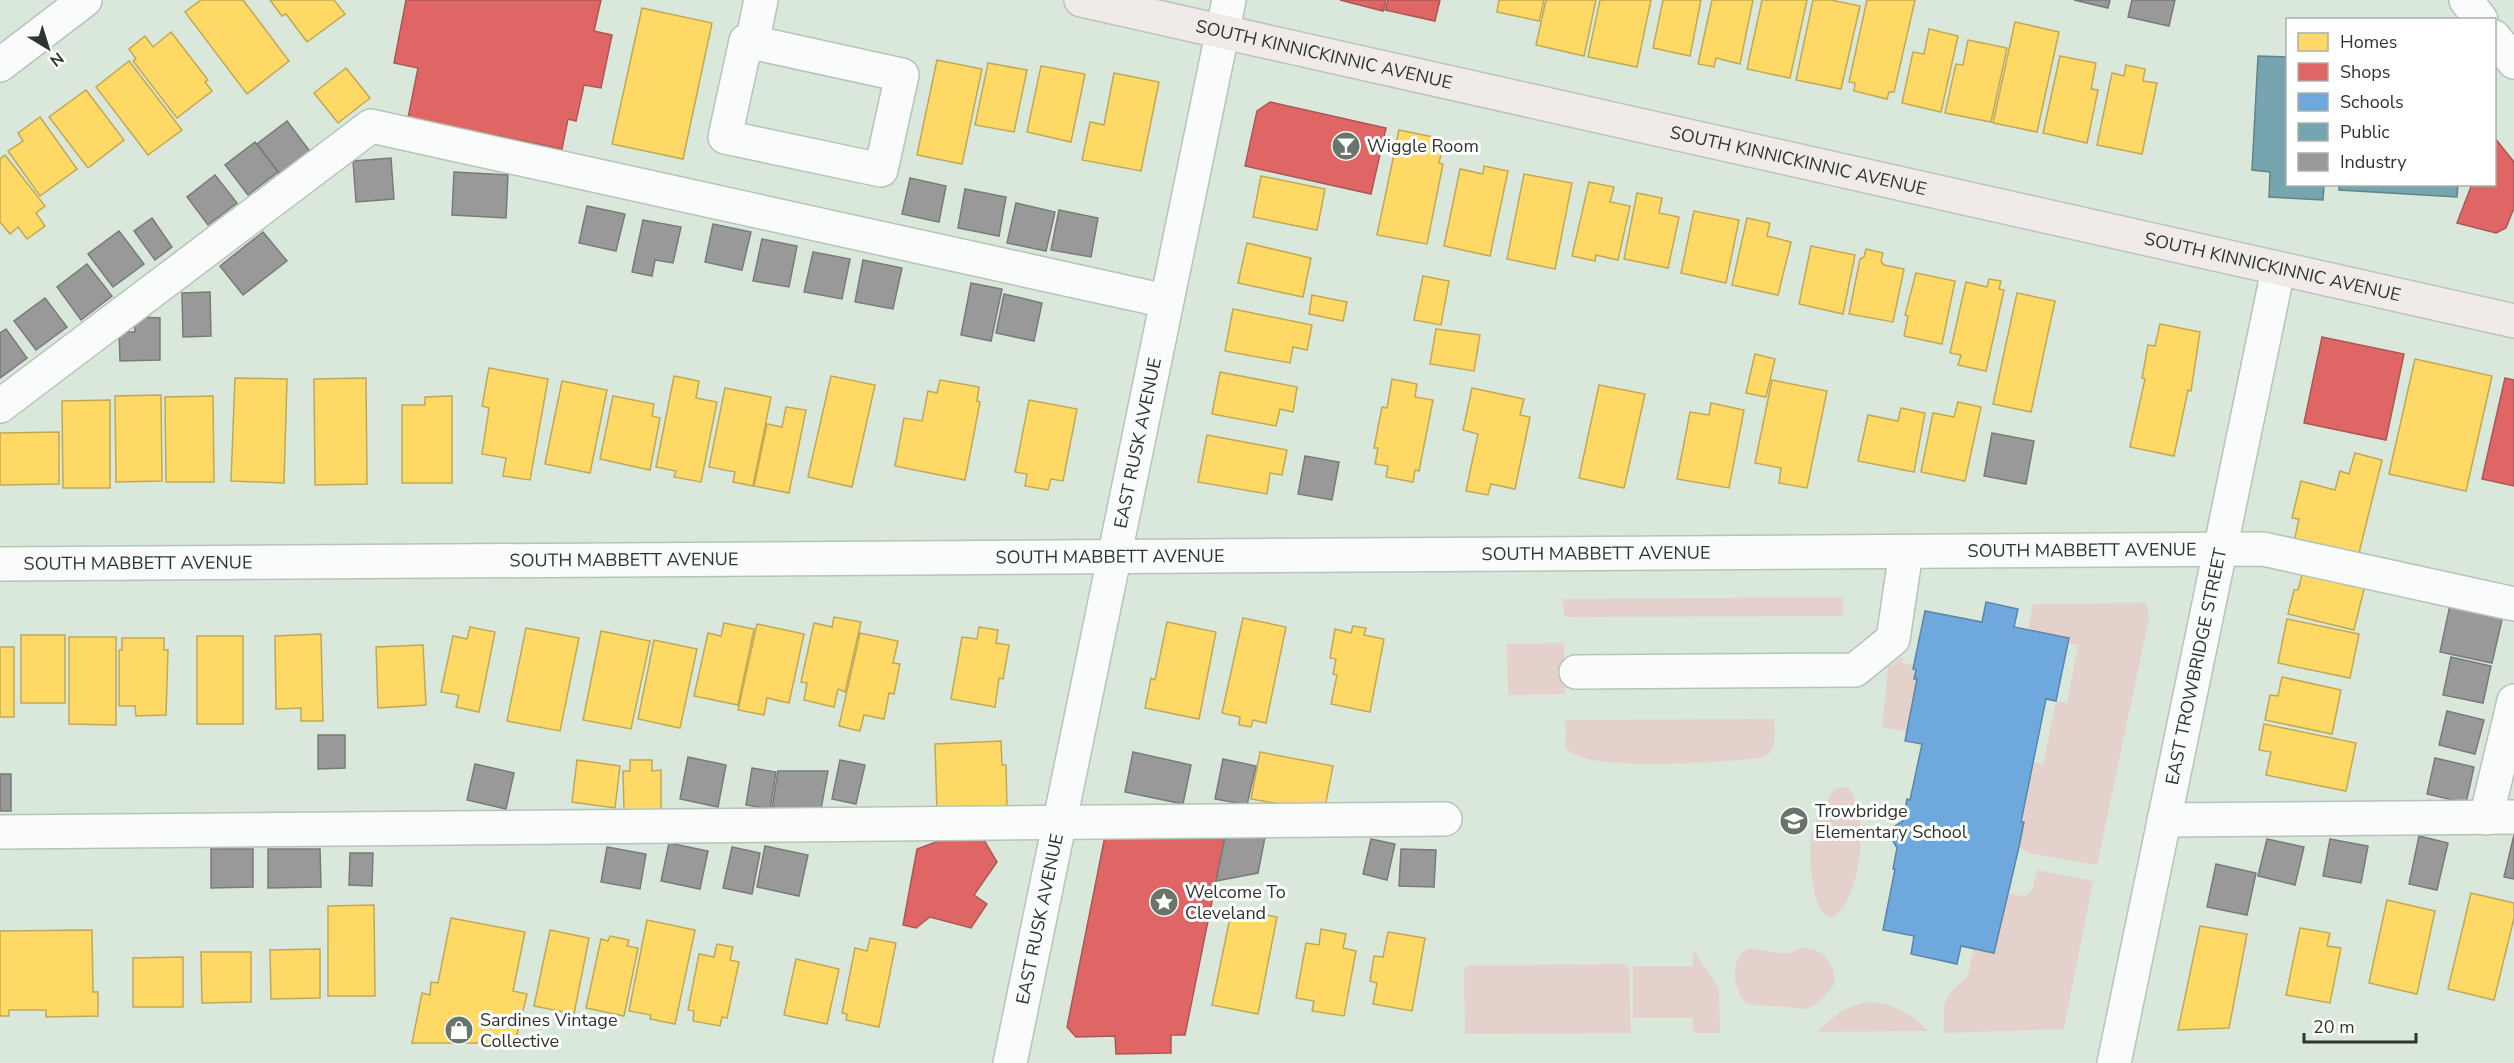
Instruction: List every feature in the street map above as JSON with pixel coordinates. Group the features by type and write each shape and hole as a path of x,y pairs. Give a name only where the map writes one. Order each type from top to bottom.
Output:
{"main road":[{"name":"SOUTH KINNICKINNIC AVENUE","path":"1081,0 1225,15 2278,270 2514,321"}],"street":[{"path":"0,65 85,0"},
{"path":"753,43 761,0"},
{"path":"2466,0 2480,18"},
{"name":"EAST RUSK AVENUE","path":"1010,1063 1225,15"},
{"path":"2496,40 2514,62"},
{"path":"746,41 753,43 902,75 881,170 725,137 746,41"},
{"path":"0,406 371,126 1166,301"},
{"name":"EAST TROWBRIDGE STREET","path":"2114,1063 2278,270"},
{"name":"SOUTH MABBETT AVENUE","path":"0,564 2264,549 2514,604"},
{"path":"1576,672 1855,670 1893,639 1906,552"},
{"path":"2164,820 2500,818 2514,701"},
{"path":"0,832 1445,819"}],"shaded area":[{"path":"1843,597 1843,616 1564,617 1563,599"},
{"path":"2146,603 2149,618 2097,865 2029,853 2019,847 2023,822 2021,822 2033,762 2043,764 2056,701 2067,703 2078,645 2068,643 2069,638 2028,630 2033,604"},
{"path":"1564,643 1565,694 1508,695 1507,644"},
{"path":"1903,657 1902,663 1914,665 1914,679 1917,679 1907,732 1882,727 1888,667"},
{"path":"1774,719 1773,746 1762,758 1690,763 1626,764 1577,756 1566,747 1565,720"},
{"path":"1847,787 1854,798 1859,815 1860,855 1850,895 1842,909 1831,918 1824,914 1815,893 1811,864 1812,830 1832,792 1837,788"},
{"path":"2037,870 2093,881 2064,1029 1944,1033 1946,1001 1953,990 1967,978 1974,949 1993,953 2006,894 2025,896 2032,890"},
{"path":"1751,948 1783,953 1804,948 1813,949 1824,956 1832,967 1834,985 1818,1003 1808,1009 1748,1004 1738,991 1735,974 1739,958"},
{"path":"1693,950 1719,988 1720,1033 1693,1033 1693,1018 1633,1018 1633,966 1693,966"},
{"path":"1624,964 1629,969 1631,1033 1465,1034 1464,970 1469,965"},
{"path":"1868,1002 1886,1004 1901,1010 1928,1031 1817,1032 1840,1012"}],"building: Homes":[{"path":"201,0 243,0 289,61 247,94 185,12"},
{"path":"270,0 334,0 345,14 307,42 286,14 282,16"},
{"path":"1499,0 1544,0 1539,21 1497,12"},
{"path":"1546,0 1596,0 1584,56 1536,45"},
{"path":"1600,0 1651,0 1637,67 1588,57"},
{"path":"1663,0 1701,0 1690,56 1653,48"},
{"path":"1712,0 1753,0 1740,64 1716,58 1714,67 1698,64"},
{"path":"1762,0 1807,0 1790,78 1747,69"},
{"path":"1813,0 1831,0 1860,6 1841,89 1796,80"},
{"path":"1867,0 1915,0 1894,92 1889,92 1887,99 1854,91 1855,83 1849,82"},
{"path":"642,8 712,23 683,159 612,144"},
{"path":"2015,22 2059,32 2037,132 1993,123"},
{"path":"1929,29 1958,36 1941,112 1902,103 1913,52 1924,54"},
{"path":"171,32 208,80 205,82 212,91 177,118 133,61 136,59 129,49 145,36 153,47"},
{"path":"1968,40 2007,48 1991,122 1945,113 1956,64 1963,65"},
{"path":"2060,56 2096,63 2091,89 2098,90 2087,143 2043,133"},
{"path":"937,60 982,69 962,164 917,155"},
{"path":"129,61 182,130 148,155 96,87"},
{"path":"988,63 1027,70 1014,132 975,125"},
{"path":"2126,65 2145,69 2143,81 2157,83 2142,154 2097,145 2112,73 2124,76"},
{"path":"1041,66 1085,74 1071,142 1027,132"},
{"path":"346,68 370,98 338,123 314,93"},
{"path":"1114,73 1159,82 1141,171 1082,160 1090,122 1104,125"},
{"path":"86,90 124,140 88,168 49,117"},
{"path":"40,117 77,169 40,196 8,151 23,141 18,133"},
{"path":"1399,130 1444,139 1439,163 1443,164 1427,244 1377,235"},
{"path":"5,155 45,206 36,213 45,226 27,239 18,227 10,234 0,222 0,159"},
{"path":"1484,166 1508,171 1490,256 1444,246 1460,169 1483,174"},
{"path":"1524,174 1572,183 1555,269 1507,259"},
{"path":"1261,176 1325,189 1317,230 1253,217"},
{"path":"1589,182 1614,187 1610,202 1630,206 1618,260 1596,255 1595,261 1572,256"},
{"path":"1637,193 1662,198 1659,213 1679,217 1668,268 1624,259"},
{"path":"1694,211 1739,220 1726,283 1681,273"},
{"path":"1747,218 1770,223 1767,236 1791,242 1778,295 1732,285"},
{"path":"1247,243 1311,258 1303,297 1238,283"},
{"path":"1811,246 1855,255 1843,314 1799,304"},
{"path":"1866,249 1883,253 1881,261 1884,265 1904,269 1893,322 1849,314 1860,259 1864,257"},
{"path":"1916,273 1955,281 1942,344 1904,336 1908,316 1905,315"},
{"path":"1423,276 1449,281 1441,325 1414,320"},
{"path":"1989,279 2001,281 1999,289 2004,290 1986,371 1958,365 1961,355 1950,353 1966,282 1987,287"},
{"path":"2017,293 2055,301 2031,412 1993,404"},
{"path":"1312,295 1347,302 1343,321 1309,314"},
{"path":"1233,309 1312,325 1307,350 1293,347 1290,363 1225,351"},
{"path":"2160,324 2200,332 2191,391 2188,390 2174,456 2130,447 2145,379 2142,378 2148,345 2155,346"},
{"path":"1436,329 1480,335 1474,371 1430,364"},
{"path":"1755,354 1775,359 1766,397 1746,393"},
{"path":"2415,359 2492,376 2466,491 2389,474"},
{"path":"489,368 548,379 530,480 503,476 506,458 482,454 489,408 482,406"},
{"path":"1220,372 1297,387 1293,412 1280,409 1276,426 1212,414"},
{"path":"674,376 699,381 696,398 717,402 701,482 674,477 676,471 656,467"},
{"path":"831,376 875,385 852,487 808,477"},
{"path":"235,378 287,379 284,483 231,481"},
{"path":"366,378 367,484 315,485 314,379"},
{"path":"1392,379 1417,384 1415,397 1433,400 1419,471 1415,470 1413,482 1386,477 1388,466 1375,464 1378,448 1374,448 1382,407 1387,408"},
{"path":"940,380 979,387 977,401 980,402 965,480 895,466 904,418 922,421 928,391 937,393"},
{"path":"1772,380 1827,391 1807,488 1779,483 1781,468 1755,463"},
{"path":"562,381 607,390 590,473 545,464"},
{"path":"1599,385 1645,394 1624,488 1579,478"},
{"path":"725,388 771,397 753,486 733,482 735,472 709,467"},
{"path":"1472,388 1524,399 1520,415 1530,417 1515,489 1491,484 1488,495 1466,491 1478,434 1463,430"},
{"path":"161,395 162,481 116,482 115,396"},
{"path":"213,396 214,482 166,482 165,397"},
{"path":"452,396 452,483 402,483 402,405 425,405 425,397"},
{"path":"613,396 654,404 652,416 660,418 650,470 600,459"},
{"path":"110,400 110,488 63,488 62,401"},
{"path":"1029,400 1077,409 1063,481 1051,479 1048,490 1025,486 1027,474 1015,472"},
{"path":"1958,402 1981,407 1965,481 1921,472 1933,413 1954,417"},
{"path":"1711,403 1744,410 1729,488 1677,479 1690,412 1709,415"},
{"path":"786,407 806,410 789,493 754,486 767,424 782,427"},
{"path":"1901,408 1925,413 1914,472 1858,461 1868,415 1898,421"},
{"path":"59,432 59,484 0,485 0,433"},
{"path":"1207,435 1287,450 1282,475 1270,473 1267,494 1198,482"},
{"path":"2355,453 2382,460 2358,557 2294,542 2299,519 2292,518 2301,481 2335,490 2340,471 2349,474"},
{"path":"2303,571 2365,585 2354,630 2288,614 2294,590 2298,590"},
{"path":"834,617 861,622 845,692 838,689 834,707 804,700 807,683 801,682 814,623 832,627"},
{"path":"1243,618 1286,627 1266,723 1253,720 1251,727 1239,725 1240,717 1222,713"},
{"path":"2287,619 2359,634 2350,678 2278,663"},
{"path":"1167,622 1216,632 1199,719 1145,708 1151,678 1155,680"},
{"path":"724,623 754,629 738,705 694,696 708,633 721,636"},
{"path":"757,624 804,634 789,703 767,698 764,715 738,710"},
{"path":"1353,626 1366,628 1364,635 1384,639 1370,712 1331,704 1337,675 1333,674 1336,659 1330,658 1335,629 1351,633"},
{"path":"470,627 495,632 479,712 456,707 459,695 441,692 453,636 467,639"},
{"path":"979,627 998,630 996,643 1009,645 1003,679 999,678 995,707 951,699 962,637 977,639"},
{"path":"526,628 579,638 560,731 507,721"},
{"path":"601,631 650,641 631,729 583,720"},
{"path":"860,633 898,641 893,663 900,664 894,694 889,693 884,719 864,715 860,731 839,726"},
{"path":"321,634 323,721 301,721 301,708 276,709 275,636"},
{"path":"21,635 65,635 65,703 21,703"},
{"path":"197,636 243,636 243,724 197,724"},
{"path":"69,637 116,637 116,725 69,724"},
{"path":"122,638 164,638 164,650 168,650 166,715 136,716 135,706 119,706 119,650 122,650"},
{"path":"654,640 697,649 680,728 638,719"},
{"path":"423,645 426,705 378,708 376,647"},
{"path":"0,647 14,647 14,717 0,717"},
{"path":"2282,677 2341,690 2332,734 2265,720 2270,695 2278,696"},
{"path":"2264,724 2356,743 2346,791 2266,775 2271,752 2259,750"},
{"path":"1001,741 1002,765 1006,765 1007,809 937,812 935,744"},
{"path":"1260,752 1333,766 1324,812 1251,799"},
{"path":"577,760 620,766 615,808 572,802"},
{"path":"630,760 652,760 652,771 661,770 661,812 624,811 623,771 630,771"},
{"path":"2471,893 2514,903 2514,918 2494,1000 2448,989"},
{"path":"2387,900 2435,911 2417,994 2369,983"},
{"path":"374,905 375,996 328,996 328,906"},
{"path":"1251,912 1277,917 1258,1014 1212,1005 1231,913 1250,917"},
{"path":"451,918 525,932 513,991 527,994 515,1043 412,1043 422,993 430,995 431,982 438,983"},
{"path":"647,920 695,930 675,1024 650,1019 651,1015 629,1011"},
{"path":"2200,926 2247,934 2229,1028 2178,1030"},
{"path":"2300,928 2330,933 2327,946 2341,948 2330,1003 2286,995"},
{"path":"1321,929 1346,934 1343,948 1356,951 1344,1016 1312,1011 1314,1001 1296,998 1306,943 1319,945"},
{"path":"92,930 93,992 98,992 98,1016 46,1017 46,1010 9,1010 9,1016 0,1016 0,931"},
{"path":"550,930 589,938 574,1014 534,1006"},
{"path":"1388,932 1425,938 1412,1011 1373,1004 1377,983 1370,981 1374,956 1383,957"},
{"path":"610,936 629,940 627,946 638,948 624,1016 586,1008 601,939 608,941"},
{"path":"870,938 896,943 879,1027 846,1020 847,1014 842,1013 855,948 867,951"},
{"path":"717,944 733,947 730,960 739,962 727,1018 722,1017 720,1026 693,1021 694,1011 688,1010 699,954 714,957"},
{"path":"320,949 320,998 271,999 270,950"},
{"path":"201,952 251,952 251,1002 202,1003"},
{"path":"183,957 183,1007 133,1007 133,958"},
{"path":"796,959 839,969 827,1024 784,1015"}],"building: Shops":[{"path":"406,0 601,0 594,31 612,35 601,88 584,85 576,121 568,119 562,149 408,118 418,68 394,63"},
{"path":"1340,0 1386,0 1383,11"},
{"path":"1388,0 1440,0 1435,21 1385,10"},
{"path":"1270,102 1386,128 1371,194 1245,166 1257,111"},
{"path":"2496,140 2514,162 2514,208 2506,228 2496,233 2457,223 2471,186 2496,186"},
{"path":"2322,337 2404,354 2386,440 2304,423"},
{"path":"2505,378 2514,380 2514,486 2482,479"},
{"path":"1105,836 1225,837 1185,1035 1171,1035 1171,1053 1116,1054 1115,1036 1076,1037 1067,1027"},
{"path":"944,839 984,840 997,862 974,895 987,904 971,928 930,917 916,928 903,925 917,849"}],"building: Schools":[{"path":"1986,602 2018,609 2014,627 2069,638 2056,701 2046,699 2021,822 2024,822 2019,847 1994,953 1961,946 1957,964 1911,954 1914,936 1883,930 1895,869 1893,869 1897,848 1893,841 1895,826 1903,821 1907,799 1910,800 1922,744 1905,741 1917,679 1914,679 1916,670 1913,669 1925,611 1982,622"}],"building: Public":[{"path":"2258,56 2286,57 2286,186 2324,186 2323,200 2269,197 2270,172 2252,170"},
{"path":"2339,186 2458,186 2457,197 2339,190"}],"building: Industry":[{"path":"2074,0 2110,0 2108,8"},
{"path":"2132,0 2175,0 2169,26 2128,17"},
{"path":"287,121 312,154 282,177 257,144"},
{"path":"255,142 278,172 248,195 225,165"},
{"path":"391,158 394,199 356,202 353,161"},
{"path":"454,172 508,175 506,218 452,215"},
{"path":"215,175 237,203 208,225 187,197"},
{"path":"910,178 946,186 939,222 902,214"},
{"path":"965,189 1006,197 999,236 958,228"},
{"path":"1016,203 1055,212 1046,251 1007,243"},
{"path":"587,206 625,214 616,251 579,243"},
{"path":"1059,210 1098,218 1091,257 1051,250"},
{"path":"152,218 172,247 155,260 134,231"},
{"path":"643,220 681,227 673,263 655,260 652,276 632,272"},
{"path":"713,224 751,232 742,270 705,262"},
{"path":"119,231 144,264 113,287 88,254"},
{"path":"263,232 287,261 243,295 220,266"},
{"path":"762,239 797,246 789,287 753,281"},
{"path":"813,252 850,259 842,299 804,292"},
{"path":"863,260 902,268 893,309 855,302"},
{"path":"87,264 112,296 81,320 57,287"},
{"path":"971,283 1002,289 991,341 961,335"},
{"path":"210,292 211,336 183,337 182,293"},
{"path":"1004,294 1042,303 1034,341 996,333"},
{"path":"45,298 67,327 36,350 14,321"},
{"path":"140,317 160,318 160,360 120,361 119,332 135,332 134,322"},
{"path":"6,329 27,358 0,378 0,333"},
{"path":"1992,433 2034,441 2026,484 1984,476"},
{"path":"1305,456 1339,462 1332,500 1298,494"},
{"path":"2450,605 2503,615 2492,663 2440,652"},
{"path":"2451,657 2491,666 2483,703 2443,695"},
{"path":"2447,711 2484,720 2475,754 2439,745"},
{"path":"318,735 345,735 345,768 318,769"},
{"path":"1133,752 1191,765 1183,804 1125,792"},
{"path":"688,757 726,765 718,807 680,799"},
{"path":"2435,758 2474,767 2466,803 2427,794"},
{"path":"1223,759 1256,766 1247,805 1215,799"},
{"path":"840,760 865,765 856,804 832,799"},
{"path":"475,764 514,773 506,809 467,800"},
{"path":"752,768 776,772 770,809 746,805"},
{"path":"778,771 828,771 821,809 772,808"},
{"path":"0,774 11,774 11,811 0,811"},
{"path":"2514,835 2514,879 2504,877"},
{"path":"2419,836 2448,843 2437,890 2409,884"},
{"path":"1225,837 1265,837 1258,873 1216,881"},
{"path":"1371,839 1395,844 1387,880 1363,874"},
{"path":"2267,839 2304,847 2295,885 2258,876"},
{"path":"2330,839 2368,846 2361,883 2323,876"},
{"path":"669,843 708,851 700,889 661,881"},
{"path":"765,846 808,855 799,896 757,887"},
{"path":"607,847 646,854 640,889 601,882"},
{"path":"732,847 760,853 752,894 723,888"},
{"path":"211,849 253,849 253,887 211,888"},
{"path":"268,849 320,849 321,887 268,888"},
{"path":"1401,849 1436,850 1434,887 1399,886"},
{"path":"350,853 373,853 372,886 349,885"},
{"path":"2216,864 2256,873 2247,915 2207,907"}],"place":[{"name":"Wiggle Room","path":"1346,146"},
{"name":"Trowbridge Elementary School","path":"1794,821"},
{"name":"Welcome To Cleveland","path":"1164,902"},
{"name":"Sardines Vintage Collective","path":"459,1030"}]}
